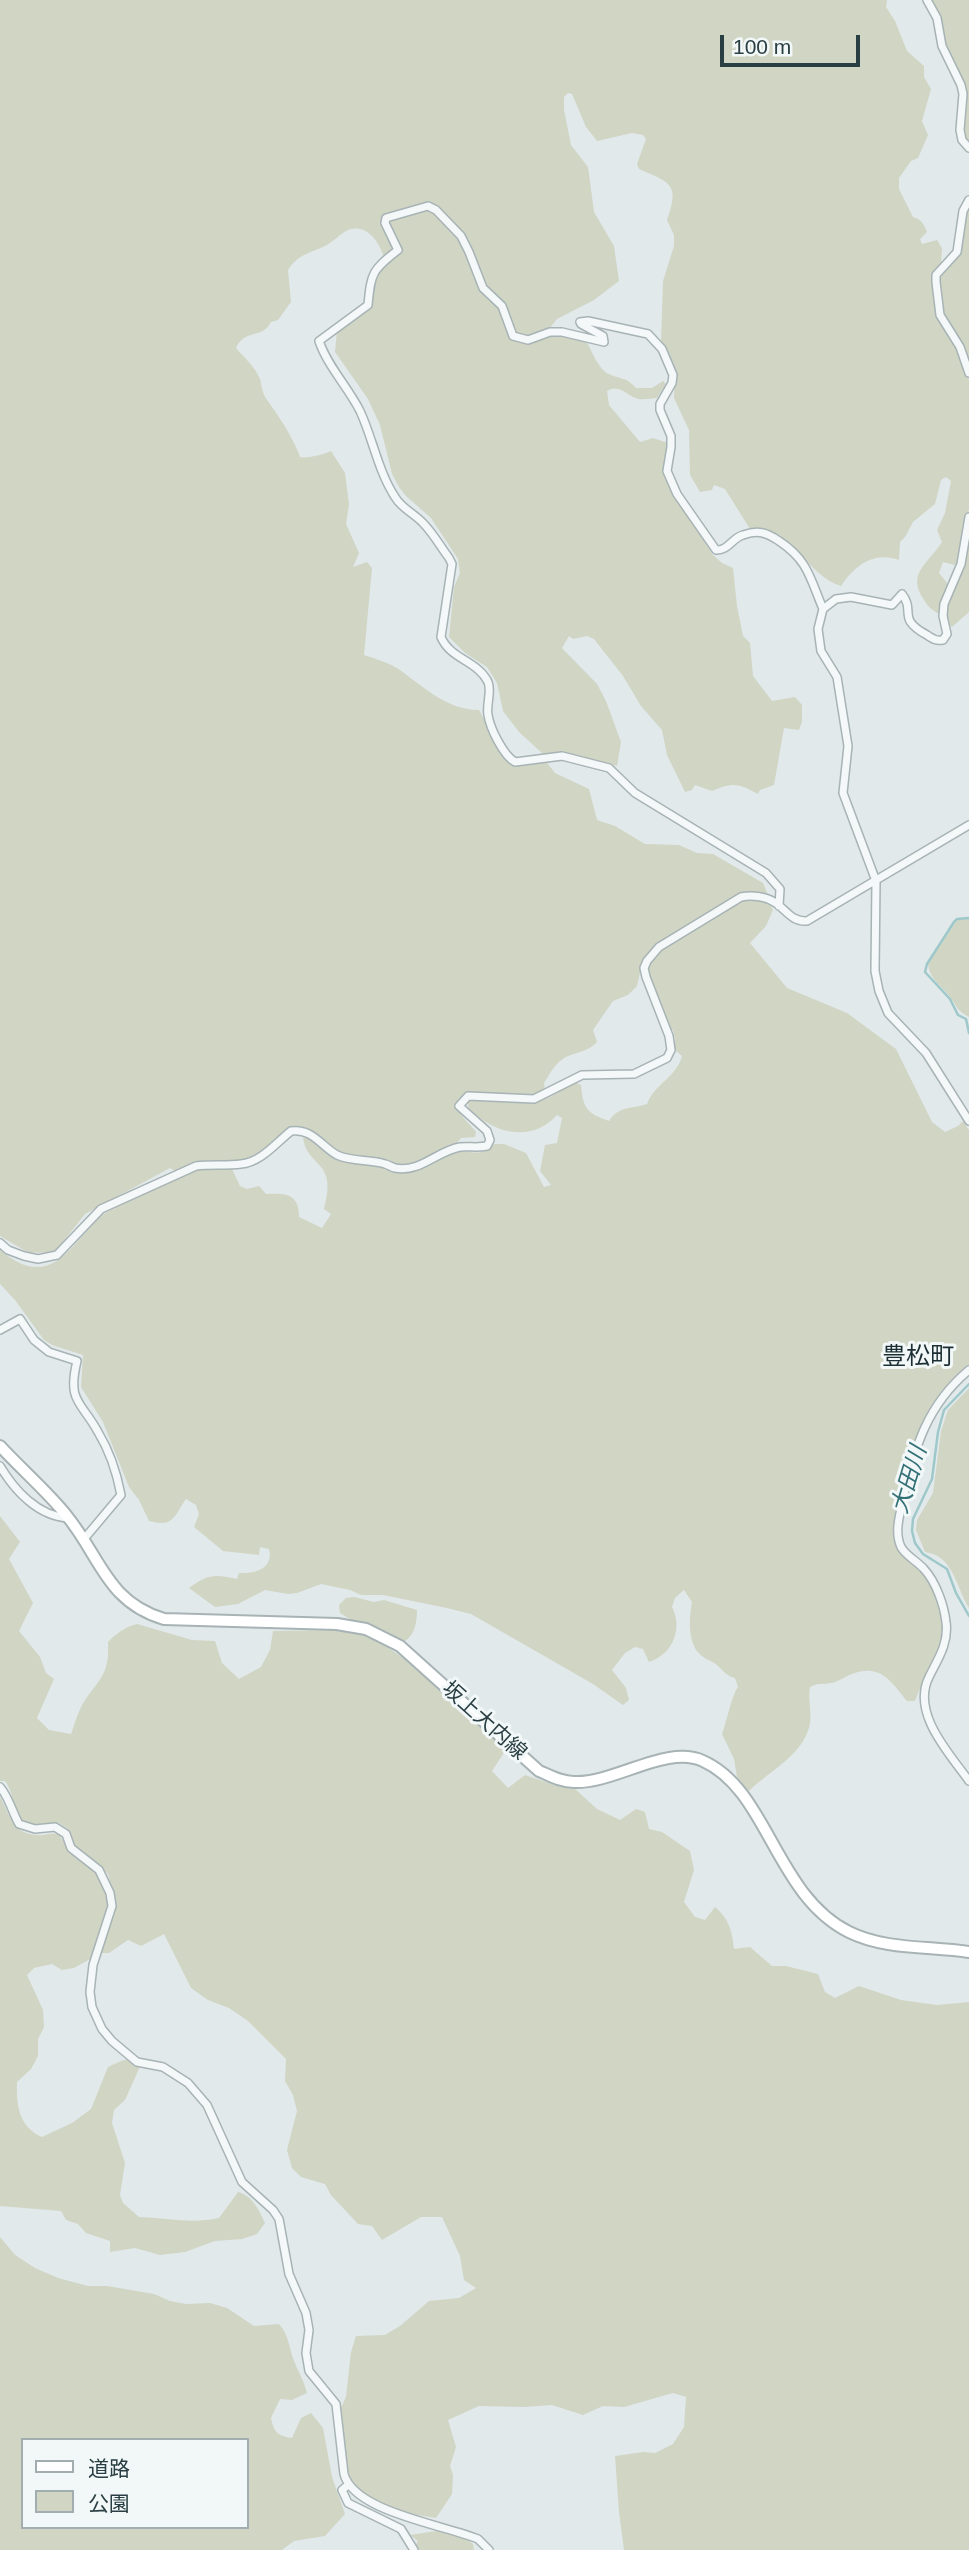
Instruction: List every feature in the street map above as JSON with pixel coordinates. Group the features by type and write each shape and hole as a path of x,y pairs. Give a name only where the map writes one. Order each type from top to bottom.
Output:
{"main road":[{"name":"坂上大内線","path":"0,1446 39,1484 68,1518 115,1589 130,1603 150,1615 182,1620 337,1624 366,1629 400,1646 539,1771 561,1780 593,1781 683,1756 699,1759 714,1766 737,1786 791,1877 809,1901 830,1920 849,1932 874,1941 969,1952"}],"street":[{"path":"926,0 937,18 942,46 961,85 963,94 960,130 962,140 969,148"},
{"path":"969,200 962,211 957,252 936,275 940,315 960,347 969,373"},
{"path":"779,906 780,889 766,873 635,793 609,768 562,756 515,762 506,754 488,718 487,680 475,666 451,651 441,637 452,564 421,520 402,507 395,498 381,470 373,442 359,410 344,381 326,360 319,341 368,305 370,285 379,265 398,250 385,223 386,218 428,206 436,210 461,236 483,288 502,306 516,337 528,340 550,332 562,332 604,342 603,336 580,324 588,321 648,334 656,341 673,375 660,416 671,436 667,471 677,494 716,550 725,548 737,537 754,532 767,533 796,552 804,563 822,609 817,629 821,652 837,677 848,746 842,793 876,881 875,971 883,1003 888,1013 926,1053 969,1121"},
{"path":"822,609 836,598 851,597 892,605 902,594 905,597 910,625 936,640 943,640 947,634 943,616 944,604 961,564 969,517"},
{"path":"0,1243 8,1250 38,1259 57,1255 101,1209 196,1166 212,1163 243,1164 256,1159 291,1131 309,1133 345,1157 384,1163 396,1168 419,1167 436,1156 461,1147 475,1149 487,1146 490,1140 487,1131 459,1106 468,1096 534,1099 582,1075 634,1074 667,1058 671,1050 669,1036 644,968 652,953 741,897 750,895 773,901 798,921 807,921 969,825"},
{"path":"0,1330 20,1319 34,1340 49,1352 77,1361 72,1379 75,1398 97,1430 117,1478 121,1495 84,1539"},
{"path":"969,1370 945,1393 921,1433 912,1457 898,1532 904,1551 928,1573 944,1611 947,1635 942,1652 927,1681 924,1703 937,1734 969,1781"},
{"path":"0,1466 20,1494 54,1517 68,1518"},
{"path":"0,1787 7,1796 19,1825 35,1829 55,1827 66,1834 71,1847 99,1870 110,1893 112,1906 93,1965 90,1992 92,2007 102,2029 137,2062 163,2067 188,2083 207,2105 242,2182 273,2210 279,2219 289,2274 306,2313 309,2330 306,2353 309,2371 336,2404 344,2474 348,2485 363,2498 478,2539 489,2550"},
{"path":"348,2485 342,2490 348,2503 401,2529 414,2550"}],"green space":[{"path":"0,0 887,0 886,7 907,51 924,66 924,77 931,89 922,121 928,135 918,158 911,161 899,178 899,189 913,217 926,229 927,232 920,239 922,244 937,240 942,248 938,315 958,349 969,380 969,510 964,522 958,561 955,565 943,562 939,573 948,584 941,600 941,615 926,603 917,583 921,569 942,542 937,530 945,513 951,481 946,477 941,480 935,504 913,522 900,542 899,560 881,557 866,562 852,572 841,586 818,572 776,534 764,529 750,529 725,489 714,485 712,490 700,492 690,475 689,430 674,398 675,374 661,342 663,281 674,246 674,235 667,220 673,199 672,192 665,182 639,169 637,164 646,139 643,135 632,133 597,141 586,127 572,94 568,93 564,97 571,145 588,167 594,212 614,246 619,281 594,300 557,319 549,329 530,336 516,335 503,303 484,286 476,263 437,207 384,217 396,249 384,257 371,235 361,229 355,229 345,231 328,244 295,261 288,270 291,302 278,320 271,322 263,331 244,338 236,348 258,375 265,397 286,428 300,457 331,451 345,473 349,504 346,524 359,553 353,567 367,562 372,568 364,655 396,668 447,702 479,710 507,760 545,760 555,773 589,789 597,820 615,826 645,844 679,845 697,853 713,854 763,883 768,895 739,895 655,945 643,960 637,986 628,995 613,1001 593,1030 597,1042 559,1062 544,1083 545,1092 524,1096 480,1093 459,1098 458,1108 476,1132 475,1137 461,1138 456,1144 420,1164 402,1166 347,1155 303,1127 294,1127 247,1160 209,1160 175,1171 170,1168 85,1214 55,1252 29,1253 0,1236"},
{"path":"930,0 969,0 969,144 962,130 965,92 960,73 946,50"},
{"path":"969,203 969,365 944,315 938,276 955,259"},
{"path":"431,209 459,239 479,287 499,308 511,338 560,335 587,343 607,373 627,380 636,388 652,388 663,381 666,384 657,398 639,399 620,389 612,389 607,391 609,405 640,442 653,438 668,443 664,472 669,484 713,555 733,568 743,636 750,643 753,676 772,701 795,697 802,705 799,730 784,728 774,785 760,790 758,794 735,785 712,791 695,785 692,790 685,792 667,755 662,730 641,706 623,676 594,639 587,636 573,639 569,636 562,648 597,684 606,701 621,742 617,766 574,755 543,754 519,732 503,711 497,683 487,667 465,653 449,637 454,587 460,573 458,559 431,518 399,487 392,474 380,425 368,399 335,352 337,331 369,309 378,275 401,249 388,220"},
{"path":"969,527 969,612 952,627 947,620 947,606"},
{"path":"743,899 764,901 773,910 766,926 750,943 787,988 847,1013 896,1049 932,1122 945,1132 963,1121 969,1130 969,1365 941,1395 927,1417 911,1455 904,1458 901,1469 905,1475 895,1529 896,1544 924,1574 937,1600 943,1628 940,1645 915,1701 907,1701 884,1676 870,1671 810,1687 810,1720 803,1741 790,1757 749,1791 737,1777 734,1759 722,1734 738,1687 735,1678 727,1675 697,1651 691,1639 692,1602 684,1590 675,1598 672,1607 676,1632 670,1647 649,1662 643,1649 635,1647 625,1653 612,1670 626,1688 629,1700 623,1705 593,1684 471,1614 447,1608 383,1595 361,1595 321,1584 288,1594 265,1590 238,1604 215,1607 189,1588 206,1578 217,1576 237,1579 239,1573 262,1569 269,1561 269,1549 260,1547 259,1555 223,1551 194,1527 199,1514 196,1505 186,1499 168,1522 149,1521 129,1487 103,1422 81,1387 83,1355 44,1340 0,1284 0,1250 19,1262 34,1267 48,1265 71,1248 105,1213 196,1169 231,1167 240,1186 247,1189 259,1186 266,1194 290,1196 297,1203 299,1217 322,1228 331,1214 324,1209 327,1181 321,1166 306,1148 303,1138 310,1138 322,1148 388,1167 391,1172 415,1170 454,1153 481,1152 494,1144 504,1144 526,1153 544,1187 551,1185 540,1171 545,1145 557,1143 562,1118 557,1115 535,1130 511,1132 499,1129 477,1116 468,1107 468,1100 535,1102 550,1097 575,1082 581,1085 583,1100 588,1109 609,1121 621,1110 647,1104 675,1070 682,1056 675,1050 673,1030 668,1027 648,974 650,962 660,950"},
{"path":"969,919 969,1017 933,978 928,964 955,923"},
{"path":"969,1388 969,1608 953,1573 942,1559 925,1552 916,1530 917,1520 933,1493 941,1431 948,1410"},
{"path":"0,1516 20,1542 9,1559 33,1603 19,1631 40,1657 46,1673 54,1679 37,1718 49,1730 71,1734 81,1707 104,1672 108,1642 121,1631 137,1624 192,1640 215,1641 222,1663 239,1679 261,1667 270,1650 273,1631 338,1630 371,1636 428,1675 463,1712 507,1748 492,1771 508,1788 525,1775 560,1787 574,1788 597,1809 620,1820 636,1809 645,1812 649,1829 662,1832 690,1851 694,1870 684,1902 695,1917 705,1920 715,1907 729,1925 734,1949 750,1947 772,1966 786,1966 818,1974 825,1992 835,1998 859,1986 901,2000 937,2005 969,2002 969,2550 624,2550 615,2456 655,2453 673,2444 684,2427 686,2397 673,2393 624,2407 603,2406 583,2415 552,2405 479,2406 448,2420 456,2447 450,2466 453,2475 452,2494 436,2518 376,2508 352,2482 346,2469 340,2410 346,2397 351,2352 356,2336 385,2335 429,2301 459,2298 476,2288 464,2280 460,2256 442,2217 421,2217 382,2240 372,2226 358,2224 331,2195 325,2184 301,2177 292,2168 287,2150 297,2111 293,2095 285,2081 286,2059 248,2021 191,1988 164,1934 141,1946 128,1940 109,1953 100,1953 114,1911 115,1901 108,1874 75,1846 68,1829 59,1823 27,1827 19,1817 5,1781 0,1781"},
{"path":"354,1597 374,1602 384,1600 417,1610 416,1624 411,1636 404,1642 379,1628 353,1621 340,1613 339,1605 346,1598"},
{"path":"0,1797 13,1822 22,1831 37,1835 59,1834 69,1851 96,1871 106,1889 108,1908 92,1958 74,1968 62,1970 52,1964 34,1968 27,1975 43,2010 44,2027 38,2039 38,2056 31,2069 17,2082 18,2107 24,2121 34,2133 42,2137 72,2123 91,2109 108,2067 129,2059 138,2060 142,2062 125,2100 114,2110 112,2123 125,2163 120,2195 123,2203 139,2217 209,2220 219,2218 238,2192 252,2200 265,2223 257,2234 242,2239 215,2241 185,2252 160,2255 135,2248 110,2252 110,2241 86,2233 78,2224 66,2220 61,2211 0,2206"},
{"path":"0,2237 15,2255 58,2278 88,2286 107,2286 154,2294 186,2304 210,2303 227,2308 254,2326 279,2324 287,2337 307,2393 292,2400 280,2399 271,2418 273,2427 280,2434 292,2438 301,2418 311,2413 323,2428 332,2477 345,2514 325,2536 294,2541 282,2550 0,2550"},
{"path":"443,2530 463,2536 473,2544 474,2550 412,2550 418,2541 410,2535"}],"waterway":[{"name":"大田川","path":"969,918 957,919 954,922 927,964 925,972 950,999 958,1015 966,1019 969,1033"},
{"name":"大田川","path":"969,1384 944,1410 938,1432 932,1479 913,1519 912,1531 915,1543 923,1554 947,1569 969,1616"}],"district":[{"name":"豊松町","path":"918,1357"}]}
